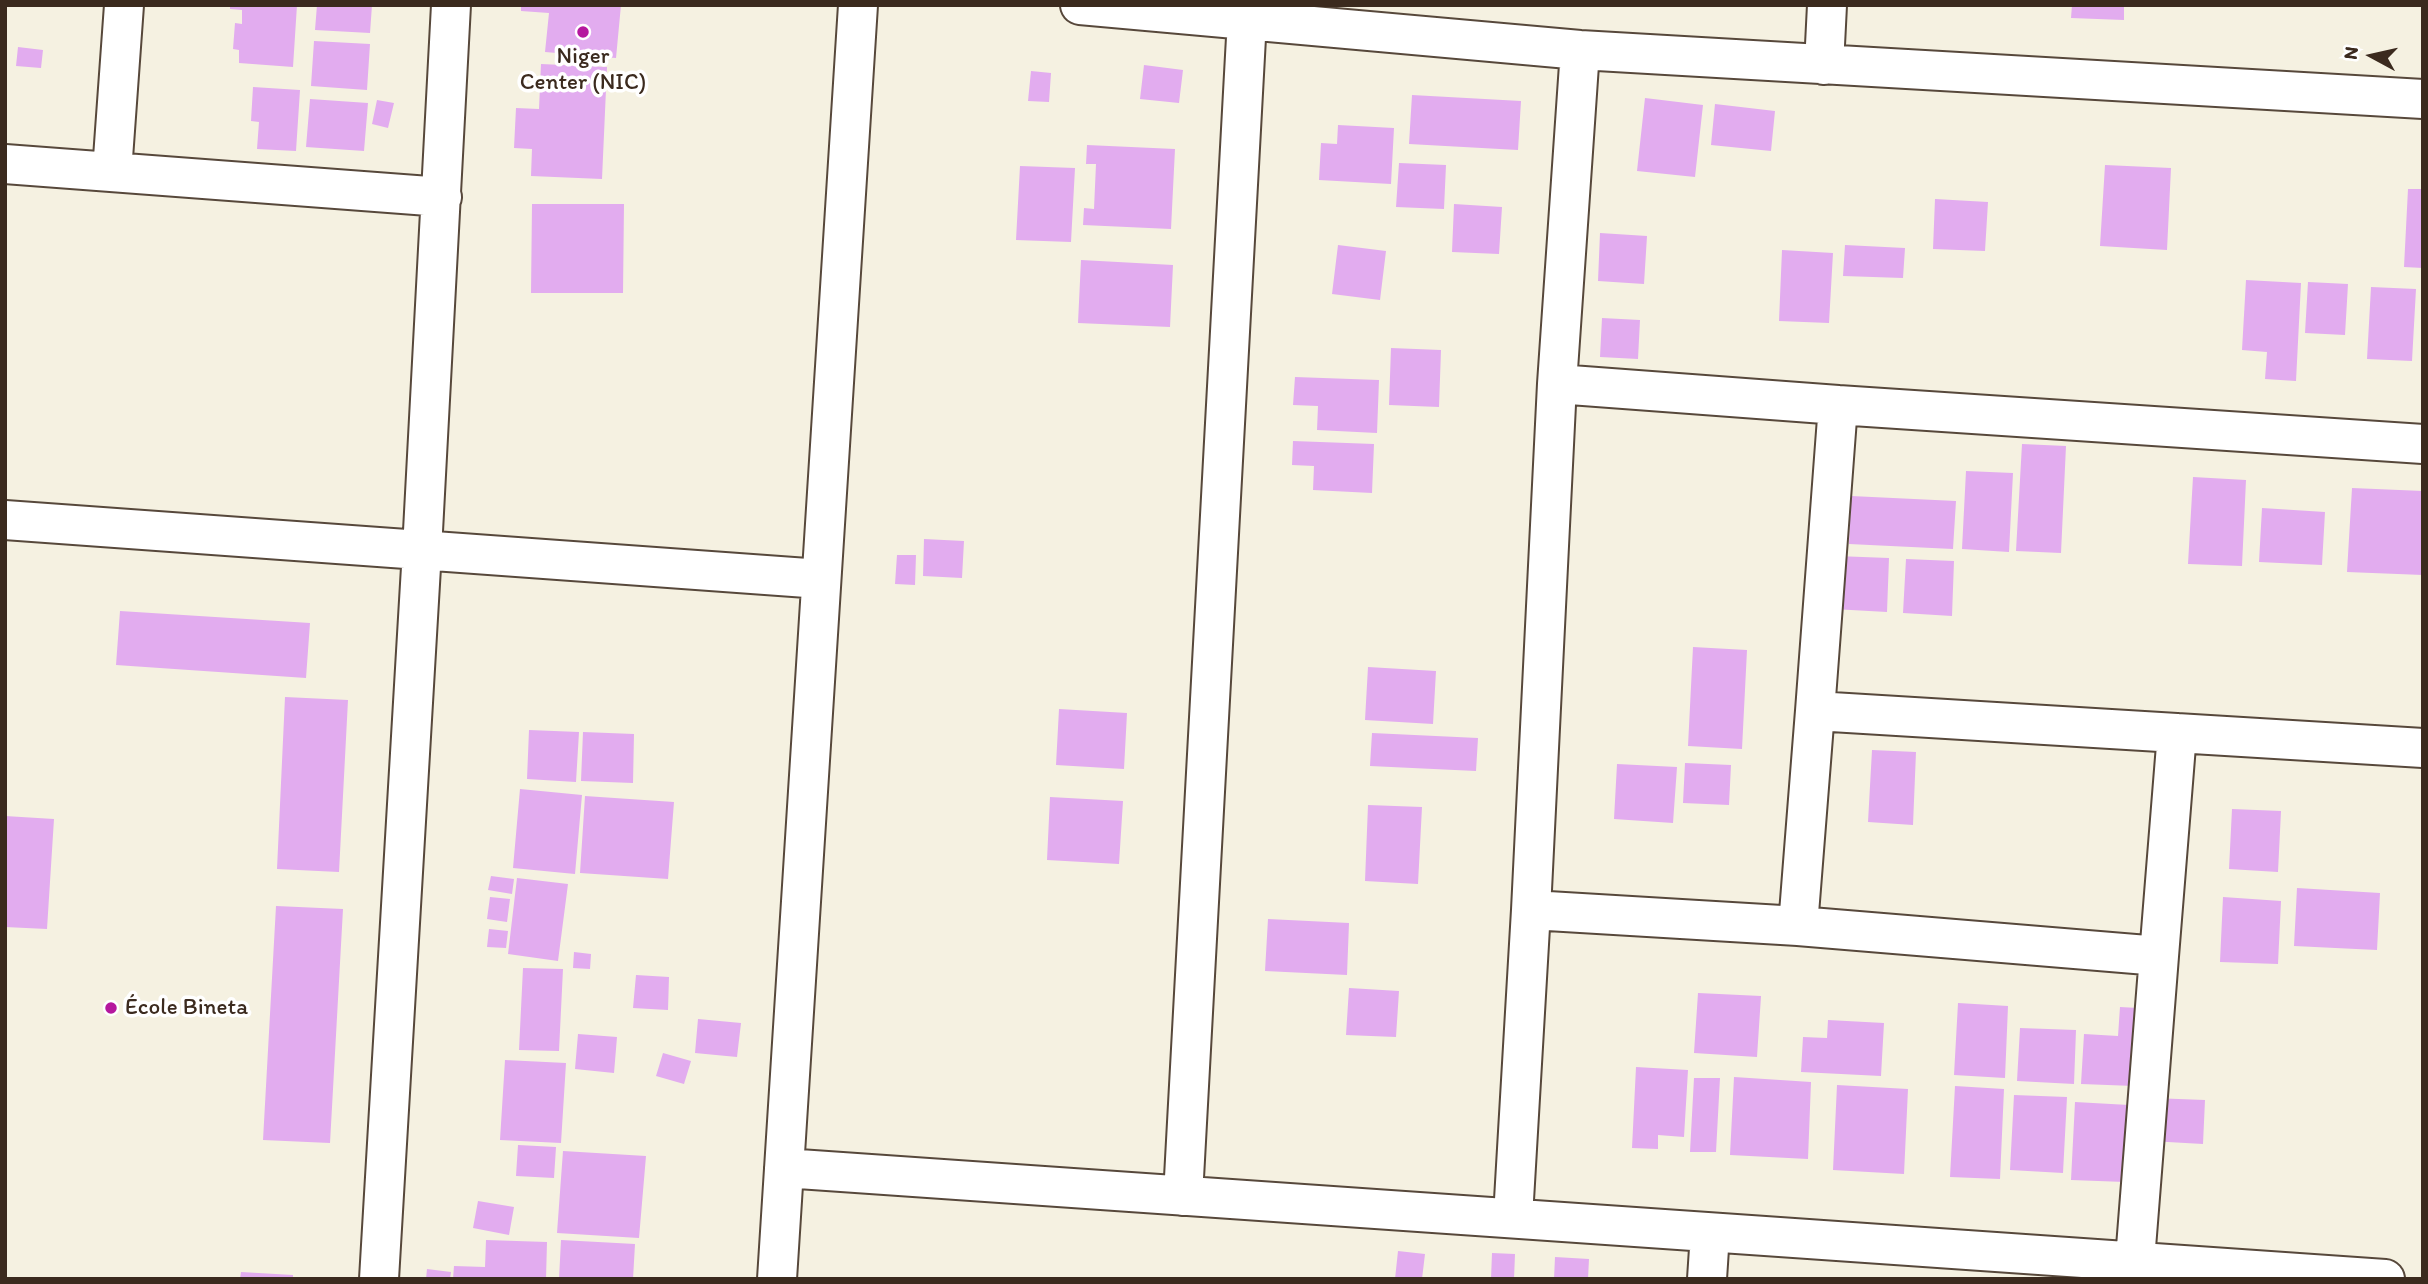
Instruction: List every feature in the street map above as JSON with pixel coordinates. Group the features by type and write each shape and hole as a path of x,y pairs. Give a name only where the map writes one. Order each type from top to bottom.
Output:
{"street":[{"path":"111,172 124,5"},
{"path":"379,1279 451,5"},
{"path":"777,1279 858,5"},
{"path":"1080,5 1580,50 2423,99"},
{"path":"1824,65 1827,5"},
{"path":"1183,1196 1247,19"},
{"path":"1513,1217 1557,384 1580,50"},
{"path":"5,164 442,197"},
{"path":"1557,384 2423,444"},
{"path":"1798,926 1838,405"},
{"path":"5,520 821,579"},
{"path":"1815,711 2423,748"},
{"path":"2135,1260 2177,733"},
{"path":"1531,910 1798,926 2159,956"},
{"path":"784,1168 2385,1279"},
{"path":"1707,1279 1710,1233"}],"building":[{"path":"230,5 297,5 293,67 239,63 239,50 233,49 235,23 242,24 242,10 230,9"},
{"path":"317,5 372,5 370,33 315,30"},
{"name":"Niger Center (NIC)","path":"521,5 621,5 616,58 545,52 549,13 521,11"},
{"path":"2072,5 2124,5 2124,20 2071,18"},
{"path":"314,41 370,44 367,90 311,86"},
{"path":"18,47 43,50 41,68 16,66"},
{"path":"541,64 607,67 602,179 531,176 532,149 514,148 516,108 539,109"},
{"path":"1144,65 1183,70 1179,103 1140,99"},
{"path":"1031,71 1051,73 1049,102 1028,101"},
{"path":"253,87 300,90 296,151 257,149 259,122 251,121"},
{"path":"1412,95 1521,101 1518,150 1409,144"},
{"path":"1645,98 1703,105 1695,177 1637,171"},
{"path":"310,99 368,103 364,151 306,147"},
{"path":"377,100 394,103 388,128 372,124"},
{"path":"1715,104 1775,111 1771,151 1711,145"},
{"path":"1338,125 1394,128 1391,184 1319,180 1321,143 1337,144"},
{"path":"1087,145 1175,149 1171,229 1083,225 1084,208 1094,209 1096,164 1086,164"},
{"path":"1399,163 1446,165 1444,209 1396,207"},
{"path":"2105,165 2171,168 2167,250 2100,246"},
{"path":"1020,166 1075,168 1071,242 1016,240"},
{"path":"2408,189 2423,189 2423,268 2404,267"},
{"path":"1935,199 1988,202 1985,251 1933,249"},
{"path":"532,204 624,204 623,293 531,293"},
{"path":"1454,204 1502,207 1499,254 1452,252"},
{"path":"1600,233 1647,236 1644,284 1598,281"},
{"path":"1338,245 1386,251 1380,300 1332,294"},
{"path":"1845,245 1905,248 1903,278 1843,276"},
{"path":"1782,250 1833,253 1829,323 1779,321"},
{"path":"1081,260 1173,265 1170,327 1078,323"},
{"path":"2246,280 2301,283 2296,381 2265,379 2267,352 2242,350"},
{"path":"2308,282 2348,284 2345,335 2305,333"},
{"path":"2371,287 2416,289 2412,361 2367,359"},
{"path":"1602,318 1640,320 1638,359 1600,357"},
{"path":"1391,348 1441,350 1439,407 1389,405"},
{"path":"1295,377 1379,380 1377,433 1317,430 1318,406 1293,405"},
{"path":"1293,441 1374,444 1372,493 1313,490 1314,466 1292,465"},
{"path":"2022,444 2066,446 2061,553 2016,551"},
{"path":"1966,471 2013,473 2009,552 1962,549"},
{"path":"2193,477 2246,480 2242,566 2188,564"},
{"path":"2352,488 2423,491 2423,575 2347,572"},
{"path":"1851,496 1956,501 1953,549 1849,544"},
{"path":"2262,508 2325,512 2322,565 2259,562"},
{"path":"924,539 964,541 962,578 923,576"},
{"path":"897,555 916,555 915,585 895,584"},
{"path":"1836,556 1889,558 1887,612 1833,609"},
{"path":"1906,559 1954,561 1952,616 1903,613"},
{"path":"120,611 310,623 306,678 116,665"},
{"path":"1693,647 1747,650 1742,749 1688,746"},
{"path":"1368,667 1436,671 1433,724 1365,720"},
{"path":"285,697 348,700 339,872 277,869"},
{"path":"1059,709 1127,713 1124,769 1056,765"},
{"path":"529,730 579,732 576,782 527,779"},
{"path":"583,732 634,734 633,783 581,781"},
{"path":"1372,733 1478,738 1476,771 1370,766"},
{"path":"1872,750 1916,752 1913,825 1868,822"},
{"path":"1685,763 1731,765 1729,805 1683,803"},
{"path":"1617,764 1677,767 1673,823 1614,819"},
{"path":"520,789 582,795 575,874 513,868"},
{"path":"585,796 674,802 668,879 580,873"},
{"path":"1050,797 1123,801 1119,864 1047,860"},
{"path":"1368,805 1422,807 1418,884 1365,881"},
{"path":"2232,809 2281,811 2278,872 2229,869"},
{"path":"5,816 54,819 47,929 5,927"},
{"path":"491,876 514,879 512,894 488,890"},
{"path":"517,878 568,884 558,961 508,954"},
{"path":"2297,888 2380,893 2377,950 2294,946"},
{"path":"490,897 510,899 507,922 487,919"},
{"path":"2223,897 2281,901 2278,964 2220,962"},
{"path":"276,906 343,909 330,1143 263,1140"},
{"path":"1268,919 1349,923 1347,975 1265,971"},
{"path":"489,929 508,931 506,948 487,947"},
{"path":"574,952 591,954 590,969 573,968"},
{"path":"523,968 563,969 559,1051 519,1050"},
{"path":"636,975 669,977 668,1010 633,1008"},
{"path":"1349,988 1399,991 1396,1037 1346,1035"},
{"path":"1698,993 1761,996 1757,1057 1694,1053"},
{"path":"1958,1003 2008,1006 2005,1078 1954,1075"},
{"path":"2120,1007 2138,1008 2134,1086 2081,1084 2084,1034 2118,1036"},
{"path":"698,1019 741,1023 737,1057 695,1053"},
{"path":"1828,1020 1884,1023 1881,1076 1801,1072 1803,1037 1827,1038"},
{"path":"2020,1028 2076,1030 2074,1084 2017,1081"},
{"path":"578,1034 617,1037 614,1073 575,1069"},
{"path":"663,1053 691,1061 684,1084 656,1076"},
{"path":"505,1060 566,1063 561,1143 500,1140"},
{"path":"1636,1067 1688,1070 1684,1137 1658,1135 1658,1149 1632,1148"},
{"path":"1734,1077 1811,1082 1808,1159 1730,1155"},
{"path":"1694,1078 1720,1078 1716,1152 1690,1152"},
{"path":"1837,1085 1908,1089 1904,1174 1833,1170"},
{"path":"1955,1086 2004,1089 2000,1179 1950,1177"},
{"path":"2014,1095 2067,1097 2063,1173 2010,1170"},
{"path":"2152,1098 2205,1100 2203,1144 2150,1141"},
{"path":"2075,1102 2129,1105 2125,1182 2071,1180"},
{"path":"518,1145 556,1147 554,1178 516,1176"},
{"path":"563,1151 646,1156 639,1238 557,1233"},
{"path":"478,1201 514,1207 509,1235 473,1228"},
{"path":"486,1240 547,1242 546,1279 453,1279 454,1266 485,1267"},
{"path":"561,1240 635,1244 633,1279 559,1279"},
{"path":"1398,1251 1425,1254 1422,1279 1395,1279"},
{"path":"1492,1253 1515,1254 1514,1279 1491,1279"},
{"path":"1555,1257 1589,1259 1588,1279 1554,1279"},
{"path":"427,1269 451,1272 450,1279 426,1279"},
{"path":"241,1272 293,1275 293,1279 240,1279"}],"place":[{"name":"Niger Center (NIC)","path":"583,32"},
{"name":"École Bineta","path":"111,1008"}]}
